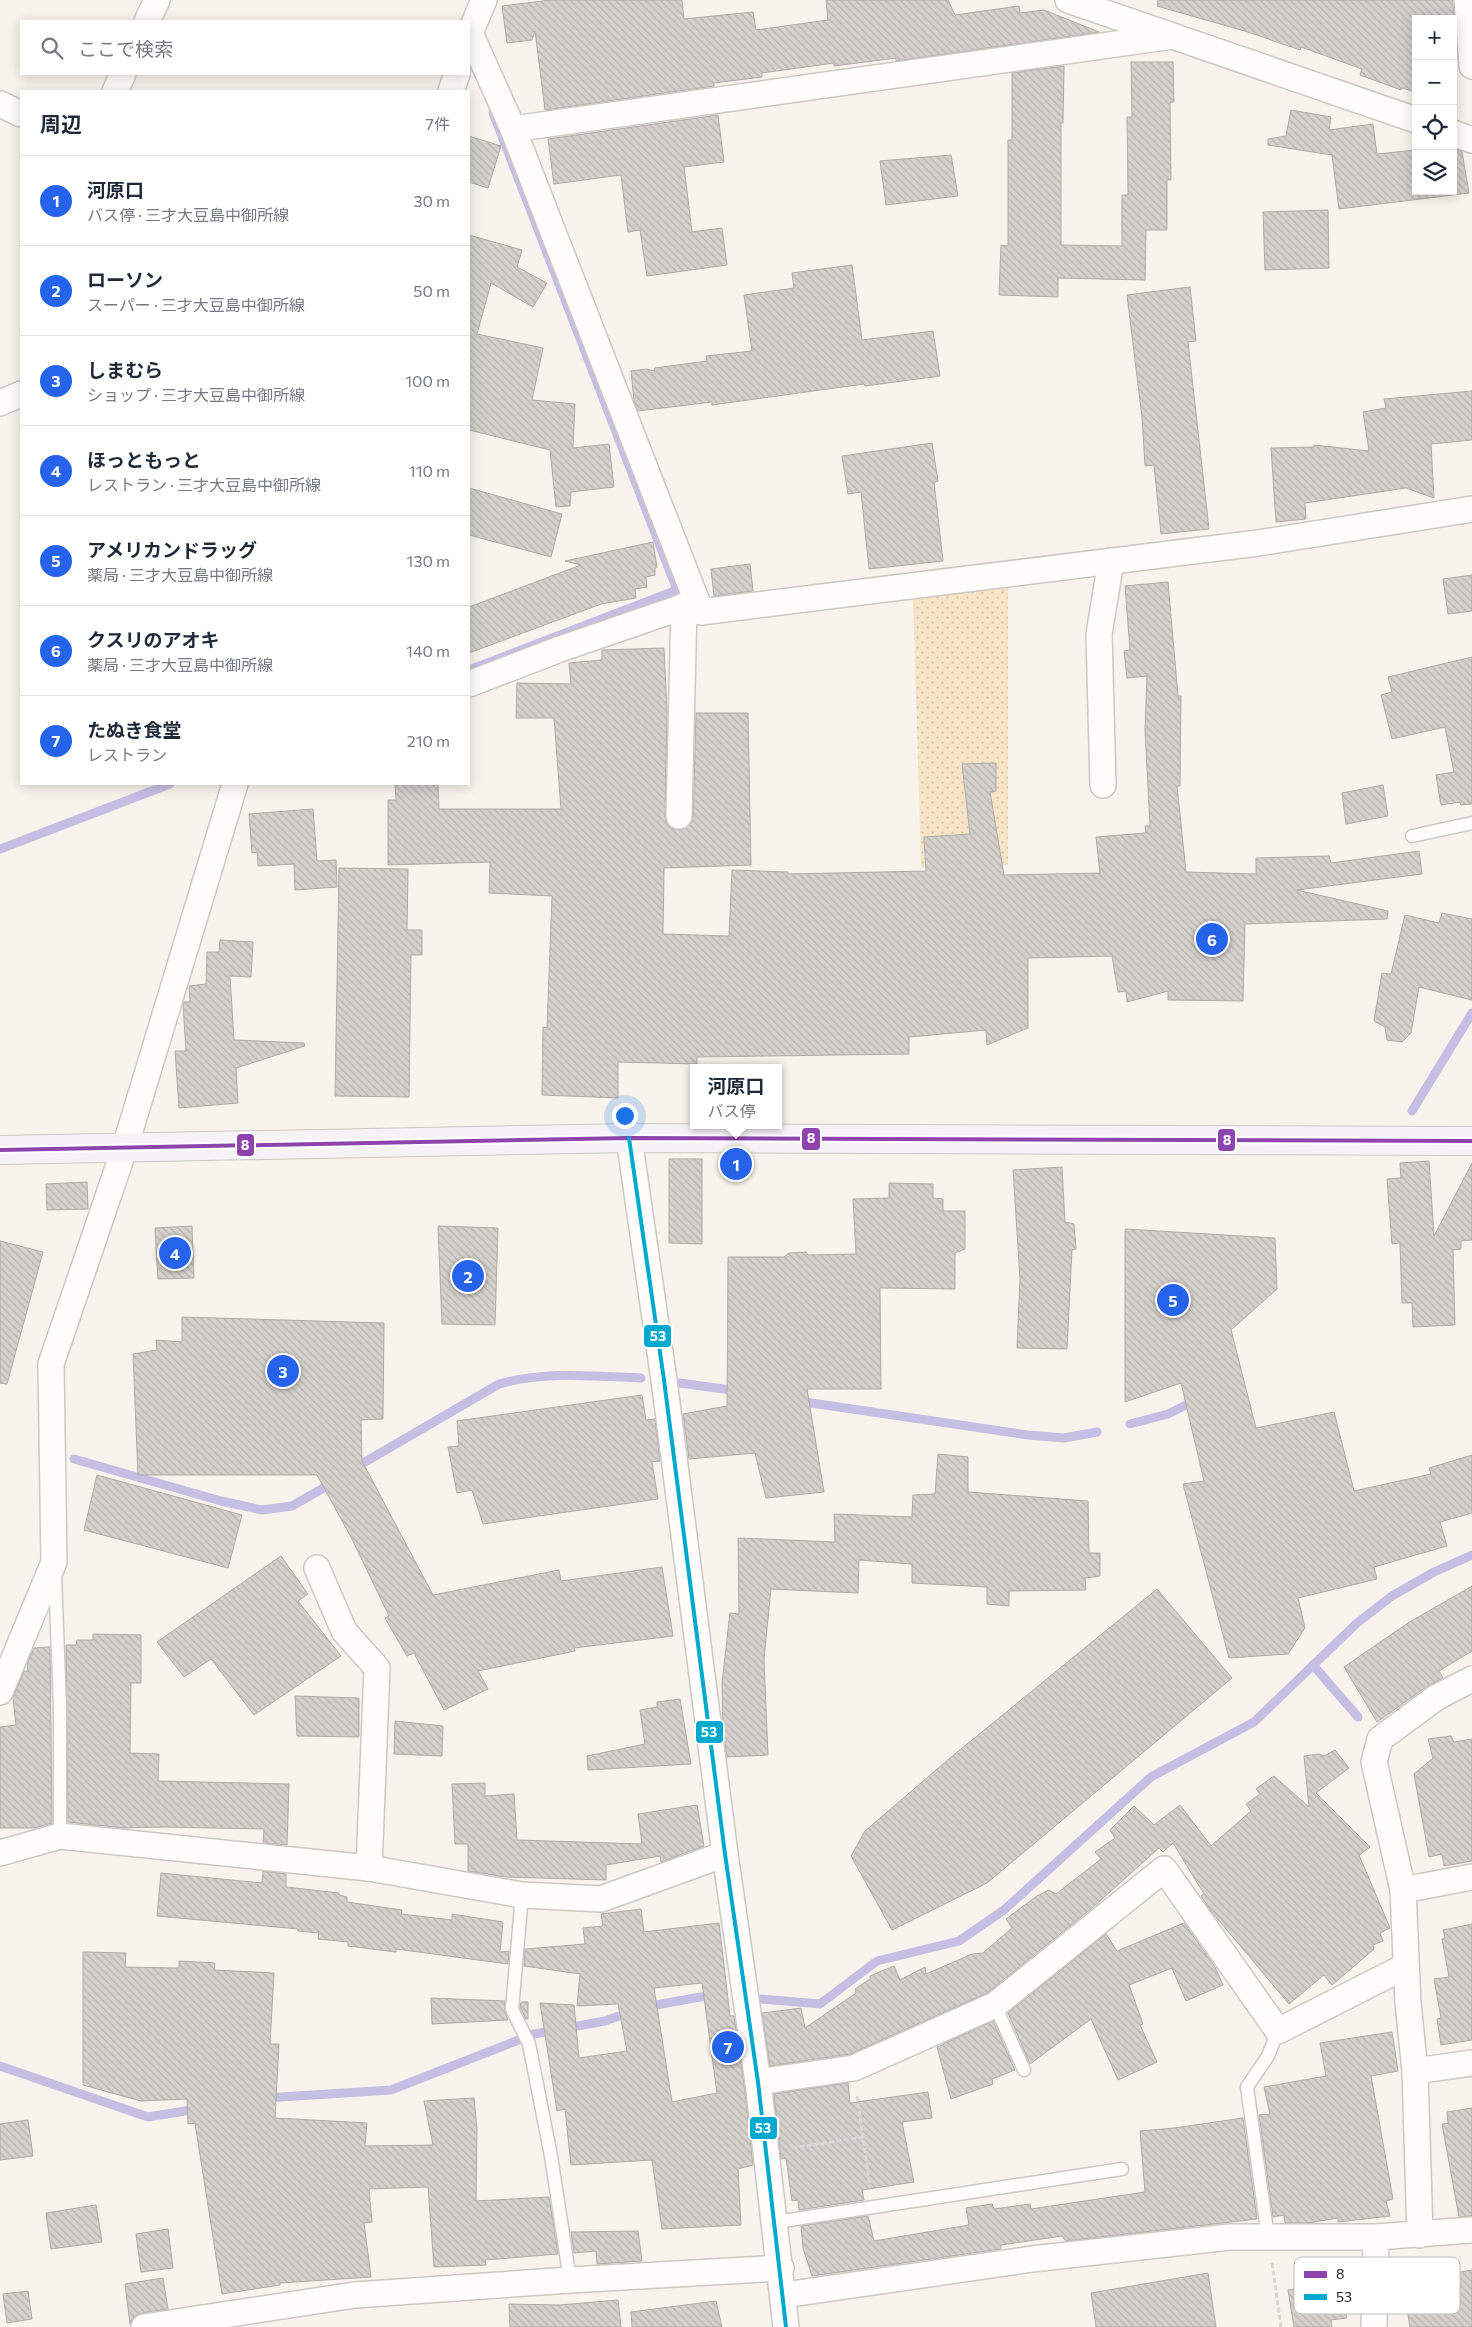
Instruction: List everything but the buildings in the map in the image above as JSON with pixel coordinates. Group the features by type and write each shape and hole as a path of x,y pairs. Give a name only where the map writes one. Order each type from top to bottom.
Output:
{"main road":[{"path":"0,1150 629,1138 1472,1141"}],"street":[{"path":"147,20 157,0"},
{"path":"470,32 484,0"},
{"path":"1068,0 1412,119"},
{"path":"1467,0 1472,66"},
{"path":"470,36 513,129 691,604 679,816"},
{"path":"513,129 1173,36"},
{"path":"115,90 123,75"},
{"path":"451,90 457,75"},
{"path":"0,104 20,114"},
{"path":"1457,134 1472,140"},
{"path":"0,403 20,394"},
{"path":"691,604 702,612 1258,543 1472,509"},
{"path":"1103,785 1099,634 1111,561"},
{"path":"470,684 560,649 691,604"},
{"path":"0,1692 54,1562 51,1364 125,1147 235,785"},
{"path":"629,1138 664,1380 724,1854 758,2082 776,2222 786,2327"},
{"path":"317,1568 344,1631 377,1668 369,1868"},
{"path":"1420,2235 1415,2072 1406,1966 1403,1890 1374,1762 1380,1739 1437,1697 1472,1679"},
{"path":"0,1853 60,1836 369,1868 522,1895 601,1899 724,1854"},
{"path":"758,2082 854,2068 995,2005 1164,1869 1278,2031 1406,1966"},
{"path":"1403,1890 1472,1877"},
{"path":"1415,2072 1472,2063"},
{"path":"784,2295 1032,2259 1230,2237 1376,2237 1472,2230"},
{"path":"1376,2237 1376,2257"},
{"path":"144,2327 278,2317 356,2295 781,2268"},
{"path":"1374,2314 1374,2327"}],"lane":[{"path":"1412,836 1472,823"},
{"path":"54,1562 60,1706 60,1836"},
{"path":"522,1895 512,2009 529,2044 550,2156 570,2280"},
{"path":"995,2005 1024,2070"},
{"path":"1268,2238 1247,2087 1268,2056 1278,2031"},
{"path":"776,2222 1122,2169"}],"path":[{"path":"854,2068 873,2207"},
{"path":"767,2152 863,2138"},
{"path":"1268,2238 1281,2327"}],"shaded area":[{"path":"1008,586 1008,865 921,867 913,594"}],"waterway":[{"path":"470,670 677,590 493,113"},
{"path":"0,849 167,785"},
{"path":"1412,1111 1472,1013"},
{"path":"353,1469 499,1384 534,1377 552,1376 641,1378"},
{"path":"680,1383 738,1391"},
{"path":"1130,1424 1168,1414 1196,1400"},
{"path":"798,1401 1028,1435 1064,1438 1097,1432"},
{"path":"74,1459 221,1501 262,1510 292,1506 334,1482"},
{"path":"761,1999 820,2004 877,1961 959,1941 1004,1910 1151,1777 1254,1722 1357,1623 1392,1596 1434,1572 1472,1555"},
{"path":"1313,1665 1358,1717"},
{"path":"645,2007 706,1996"},
{"path":"265,2098 391,2090 534,2034 605,2021 630,2012"},
{"path":"0,2066 148,2117 197,2109"}],"transit line":[{"name":"8","path":"0,1150 629,1138 1472,1141"},
{"name":"53","path":"629,1138 664,1380 725,1854 758,2082 786,2327"}],"place":[{"name":"クスリのアオキ","path":"1212,939"},
{"name":"河原口","path":"736,1164"},
{"name":"ほっともっと","path":"175,1253"},
{"name":"ローソン","path":"468,1276"},
{"name":"アメリカンドラッグ","path":"1173,1300"},
{"name":"しまむら","path":"283,1371"},
{"name":"たぬき食堂","path":"728,2047"}]}
